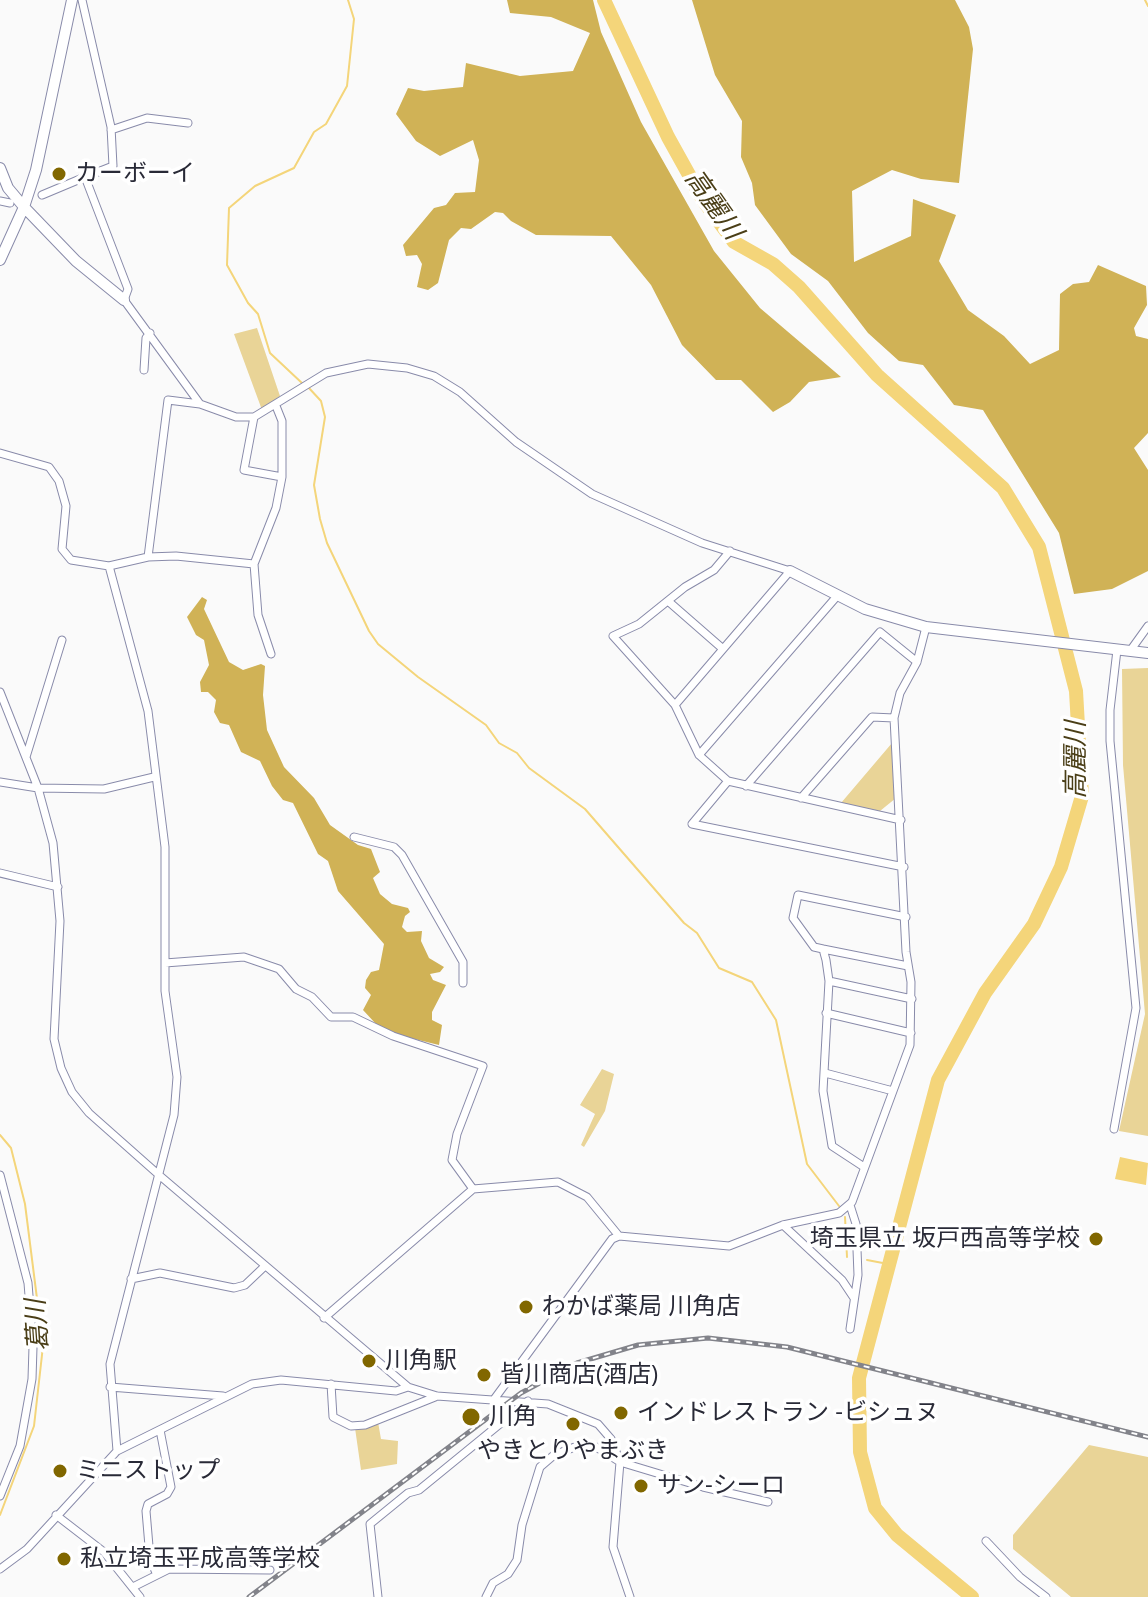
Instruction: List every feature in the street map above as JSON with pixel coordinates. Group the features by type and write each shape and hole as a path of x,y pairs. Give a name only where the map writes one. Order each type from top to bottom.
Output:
{"street":[{"path":"0,260 3,247 24,207 42,145 72,0"},
{"path":"42,195 113,166 111,130 82,0"},
{"path":"111,130 147,118 188,123"},
{"path":"0,168 8,188 24,207 76,261 124,300 200,404"},
{"path":"85,177 128,289 124,300"},
{"path":"0,201 10,203"},
{"path":"144,370 146,338 150,333"},
{"path":"148,557 168,400 200,404 236,417 254,417 276,406 313,377 350,365 407,368 434,376 460,392 516,442 592,494 702,543 790,571 865,609 926,627 1148,653"},
{"path":"271,654 258,615 254,564 276,508 282,477 282,421 276,406"},
{"path":"254,417 244,470 282,477"},
{"path":"0,453 49,467 59,481 66,506 64,555 109,566 148,557 176,556 254,564"},
{"path":"730,551 714,570 639,624 613,636 675,705 699,755 728,781 901,820"},
{"path":"109,566 148,711 165,847 165,963 177,1096 110,1364 117,1451"},
{"path":"675,705 790,571"},
{"path":"699,755 838,595"},
{"path":"668,601 723,649"},
{"path":"1130,651 1148,626"},
{"path":"850,1329 858,1275 856,1224 850,1205 893,1091 911,1033 912,999 894,718 900,693 917,662 926,627"},
{"path":"746,786 880,632 917,662"},
{"path":"26,757 62,640"},
{"path":"1114,1129 1136,1008 1110,741 1117,650"},
{"path":"0,692 38,788 53,843 58,887 54,1039 61,1068 79,1102 324,1318 408,1387 437,1396 528,1401 588,1417 605,1430 620,1462 613,1547 630,1597"},
{"path":"801,798 872,717 894,718"},
{"path":"0,782 38,788 104,789 154,777"},
{"path":"728,781 692,824 904,867"},
{"path":"354,837 394,847 402,855 463,962 463,983"},
{"path":"0,873 58,887"},
{"path":"906,917 798,895 793,918 814,947 908,966"},
{"path":"823,949 829,981 823,1091 832,1146 864,1167"},
{"path":"165,963 244,957 279,969 296,989 312,997 331,1017 353,1017 393,1036 483,1066 457,1134 452,1160 473,1189"},
{"path":"829,981 912,999"},
{"path":"826,1013 911,1033"},
{"path":"825,1073 893,1091"},
{"path":"0,1175 28,1283 33,1347 32,1379 20,1446 0,1496"},
{"path":"324,1318 461,1196 473,1189 558,1182 587,1197 619,1236"},
{"path":"495,1398 607,1245 619,1236 729,1246 783,1225 831,1216 850,1205"},
{"path":"783,1225 842,1280 854,1298"},
{"path":"131,1279 160,1273 234,1288 245,1285 265,1266"},
{"path":"0,1569 27,1549 117,1451 225,1396 252,1384 281,1380 396,1391 408,1387"},
{"path":"331,1384 333,1417 351,1426 365,1425 437,1396"},
{"path":"110,1387 225,1396"},
{"path":"378,1597 370,1524 408,1493 419,1490 490,1434 495,1424 528,1401"},
{"path":"156,1573 150,1558 146,1511 148,1504 167,1494 171,1487 160,1430"},
{"path":"486,1597 493,1583 508,1574 517,1560 522,1525 540,1467 547,1460 580,1445 596,1447 620,1462 768,1502"},
{"path":"56,1515 104,1552 140,1597"},
{"path":"986,1541 1020,1577 1046,1597"},
{"path":"133,1587 156,1573 181,1569 270,1570"}],"shaded area":[{"path":"507,0 593,0 601,32 641,122 714,251 760,308 841,377 809,382 790,402 773,412 741,380 716,380 682,345 651,285 611,236 536,235 503,213 495,212 471,229 461,228 449,240 438,283 428,290 417,287 422,264 417,255 406,256 403,245 434,208 446,205 455,193 475,192 479,160 473,140 440,156 416,141 396,114 408,88 424,91 463,87 466,63 520,76 573,71 590,33 551,17 510,13"},
{"path":"692,0 955,0 969,27 973,49 959,183 921,179 892,170 852,191 854,262 911,236 913,199 956,215 939,261 968,310 1004,336 1030,364 1059,350 1060,294 1073,284 1089,282 1098,265 1146,286 1147,305 1134,328 1136,336 1148,339 1148,433 1134,448 1148,470 1148,571 1112,589 1074,594 1059,533 983,410 954,405 923,365 899,361 868,333 828,281 791,254 755,205 752,183 741,157 742,121 715,75"},
{"path":"257,328 280,396 262,410 234,334"},
{"path":"202,597 207,600 204,609 229,662 243,670 261,664 265,666 263,695 267,730 284,767 314,798 330,825 358,845 371,849 380,872 373,878 380,894 392,904 408,908 410,912 405,916 402,927 407,932 422,931 421,941 429,958 444,967 440,972 430,974 433,980 446,985 432,1012 432,1020 442,1025 439,1045 394,1034 376,1024 363,1010 371,995 365,988 366,980 371,972 379,970 384,944 338,891 328,861 318,854 293,803 283,800 272,786 260,761 241,752 229,725 220,723 214,712 216,700 208,692 201,692 200,682 209,665 204,640 196,635 187,617"},
{"path":"1148,668 1148,1136 1119,1131 1145,1014 1123,765 1122,669"},
{"path":"892,743 896,798 880,811 841,803"},
{"path":"602,1069 614,1074 605,1111 584,1147 581,1145 595,1114 580,1105"},
{"path":"1120,1157 1148,1163 1146,1185 1115,1179"},
{"path":"378,1422 381,1439 398,1441 397,1464 361,1470 355,1428"},
{"path":"1089,1445 1148,1457 1148,1597 1071,1597 1013,1549 1013,1535"}],"waterway":[{"path":"303,384 270,353 258,314 248,303 227,265 229,208 255,186 294,168 314,132 326,124 347,86 354,19 348,0"},
{"name":"高麗川","path":"604,0 668,137 703,200 734,242 773,264 799,287 877,375 1003,488 1039,547 1076,691 1082,796 1061,867 1034,924 985,993 938,1080 859,1378 860,1452 875,1508 897,1535 972,1597"},
{"path":"1145,0 1148,6"},
{"path":"308,387 321,401 325,417 314,485 320,519 327,543 369,631 378,644 418,677 486,725 499,743 517,753 529,768 585,809 684,923 697,933 719,968 752,982 776,1020 807,1164 839,1206"},
{"name":"葛川","path":"0,1135 11,1148 25,1204 43,1346 34,1426 0,1515"},
{"path":"845,1217 847,1257"},
{"path":"867,1260 888,1264"}],"railway":[{"path":"249,1597 521,1393 577,1363 638,1345 708,1338 787,1347 1148,1437"}],"place":[{"name":"カーボーイ","path":"59,174"},
{"name":"埼玉県立 坂戸西高等学校","path":"1096,1239"},
{"name":"わかば薬局 川角店","path":"526,1307"},
{"name":"川角駅","path":"369,1361"},
{"name":"皆川商店(酒店)","path":"484,1375"},
{"name":"インドレストラン -ビシュヌ","path":"621,1413"},
{"name":"川角","path":"471,1417"},
{"name":"やきとりやまぶき","path":"573,1424"},
{"name":"ミニストップ","path":"60,1471"},
{"name":"サン-シーロ","path":"641,1486"},
{"name":"私立埼玉平成高等学校","path":"64,1559"}]}
